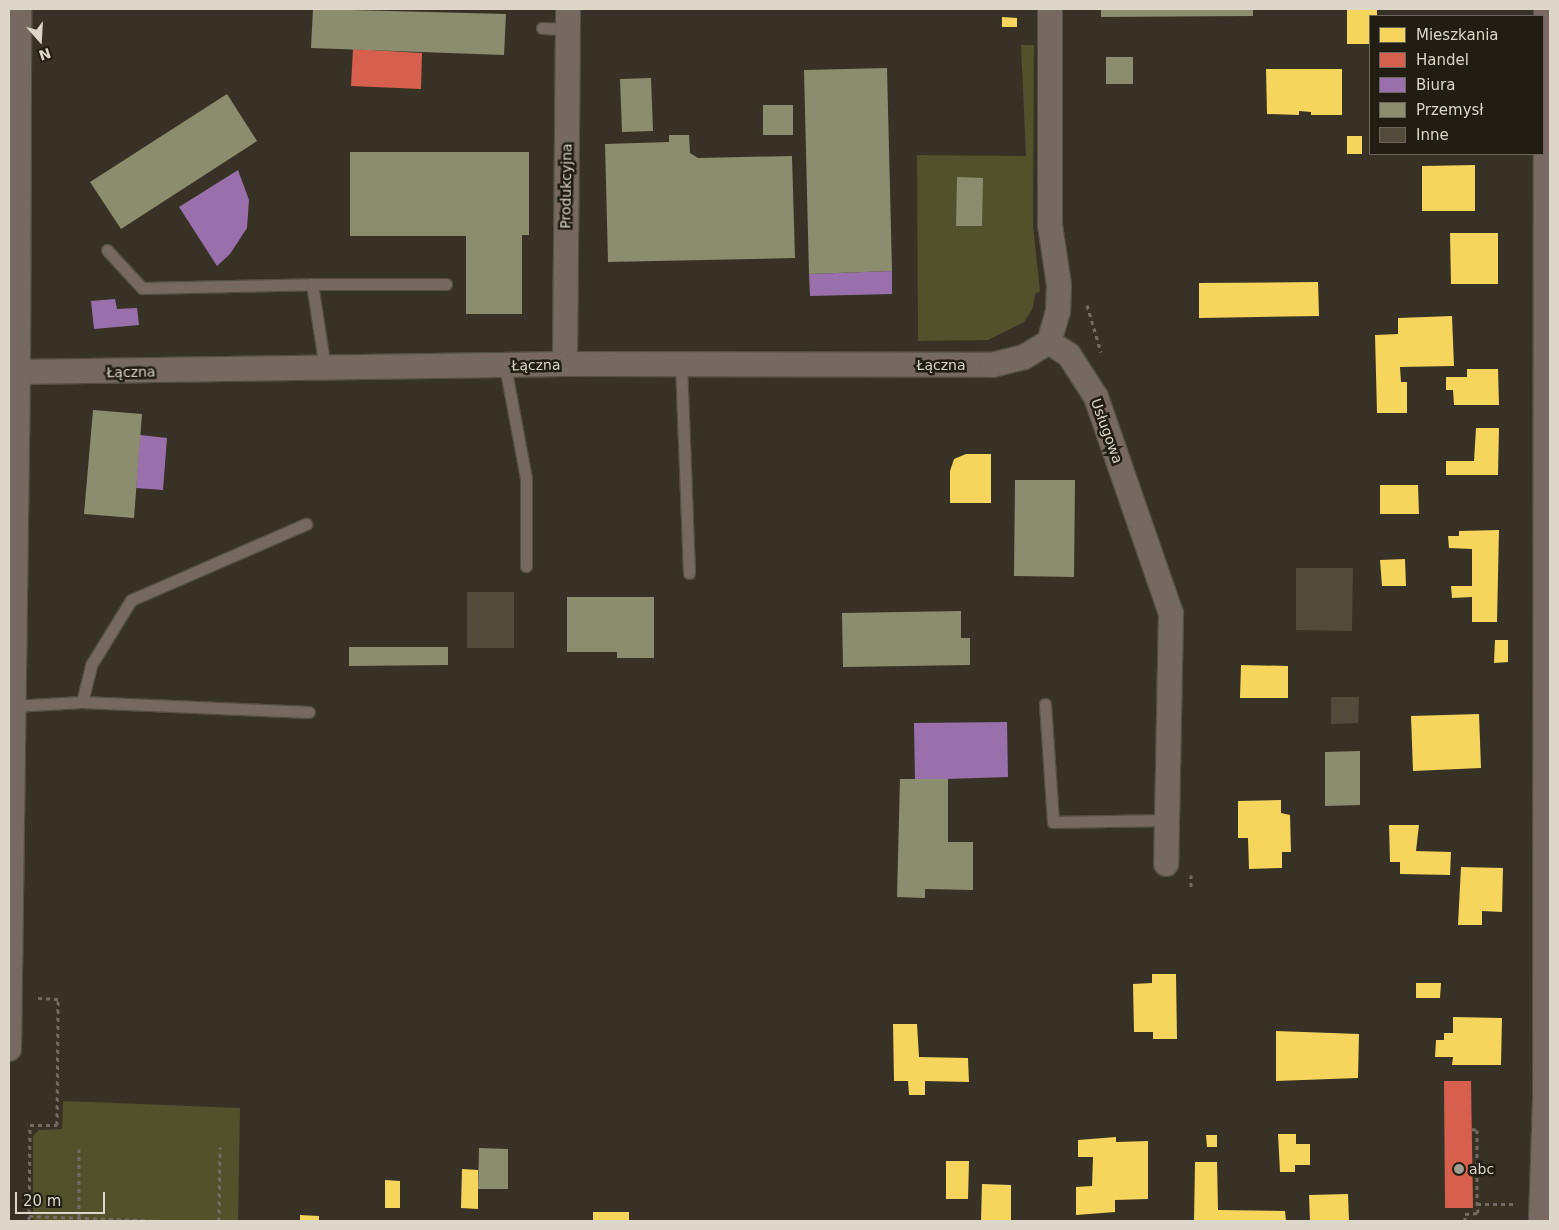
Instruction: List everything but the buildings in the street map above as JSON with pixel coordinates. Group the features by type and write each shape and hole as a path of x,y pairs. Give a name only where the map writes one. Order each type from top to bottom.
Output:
{"street":[{"path":"9,1049 13,706 12,606 18,372 19,9"},
{"path":"1049,342 1058,311 1059,285 1050,225 1050,9"},
{"path":"1546,1212 1549,838 1548,9"},
{"name":"Produkcyjna","path":"565,364 568,19"},
{"name":"Łączna","path":"18,372 565,364 992,365 1024,357 1049,342"},
{"name":"Usługowa","path":"1049,342 1069,355 1096,397 1171,613 1166,864"}],"lane":[{"path":"542,28 568,19"},
{"path":"107,250 142,288 312,284 446,284"},
{"path":"312,284 325,368"},
{"path":"681,364 688,573"},
{"path":"505,366 526,478 526,566"},
{"path":"82,702 91,665 131,600 306,524"},
{"path":"13,706 82,702 309,712"},
{"path":"1045,704 1052,822 1166,820"}],"path":[{"path":"1465,1221 1465,1214 1478,1213 1477,1130 1472,1129"},
{"path":"219,1221 220,1147"},
{"path":"79,1149 79,1220"},
{"path":"1477,1204 1519,1204"},
{"path":"29,1216 79,1220 165,1221"}],"shaded area":[{"path":"1021,45 1034,45 1033,226 1040,291 1035,294 1033,308 1024,322 988,340 918,341 917,155 1026,156"},
{"path":"63,1101 240,1108 238,1221 33,1221 33,1136 39,1130 62,1129"}],"place":[{"name":"abc","path":"1459,1169"}]}
